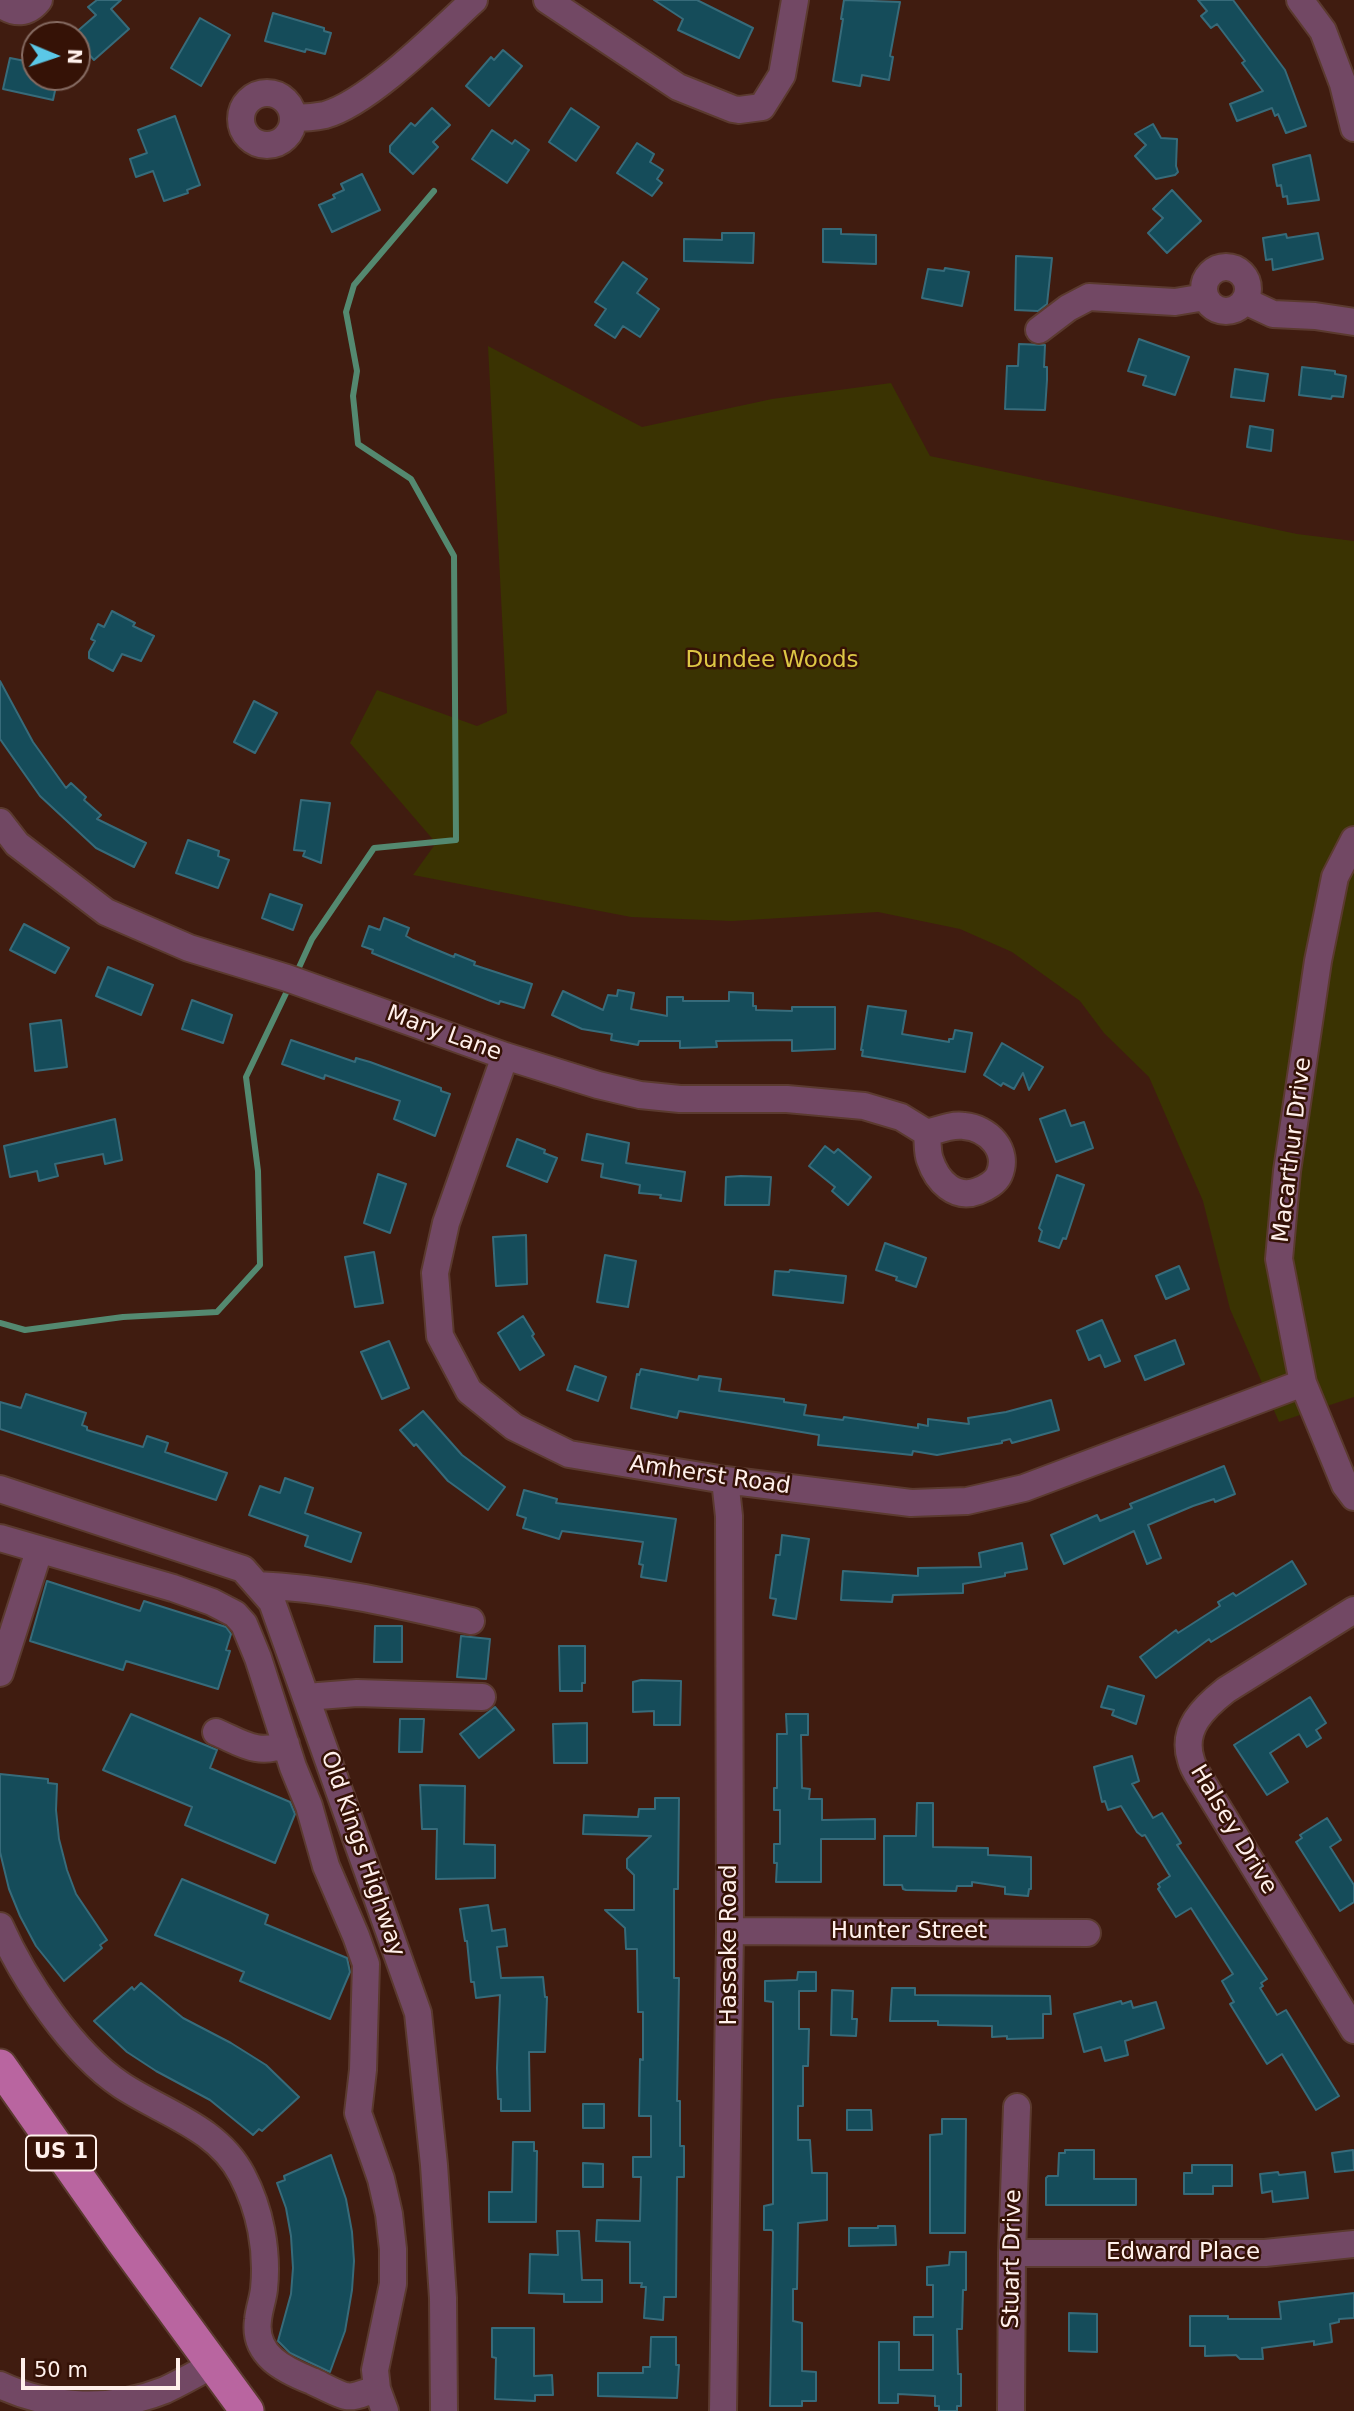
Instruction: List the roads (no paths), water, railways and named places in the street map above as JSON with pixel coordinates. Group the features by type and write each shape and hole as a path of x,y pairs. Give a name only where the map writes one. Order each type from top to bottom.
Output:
{"main road":[{"name":"US 1","path":"0,2066 247,2411"}],"street":[{"path":"0,3 16,12 33,7 39,0"},
{"path":"293,118 326,114 366,93 474,0"},
{"path":"547,0 678,87 739,110 762,107 782,75 795,0"},
{"path":"1300,0 1323,31 1343,84 1354,128"},
{"path":"1228,267 1237,270 1246,279 1248,288 1245,301 1236,310 1224,312 1212,307 1205,297 1204,284 1215,270 1228,267"},
{"path":"1039,330 1068,308 1089,297 1175,302 1205,297"},
{"path":"1245,301 1273,314 1315,316 1354,322"},
{"name":"Mary Lane","path":"0,822 8,850 106,912 189,948 296,981 505,1056 640,1095 680,1099 787,1099 864,1106 901,1117 927,1133"},
{"name":"Macarthur Drive","path":"1354,840 1335,877 1318,961 1287,1171 1279,1259 1303,1383 1345,1485 1354,1497"},
{"name":"Amherst Road","path":"505,1056 446,1223 435,1273 440,1336 469,1391 514,1427 569,1454 725,1480 911,1503 967,1501 1024,1488 1303,1383"},
{"name":"Hassake Road","path":"723,2411 730,1931 729,1516 725,1480"},
{"name":"Old Kings Highway","path":"0,1489 243,1569 272,1602 418,2014 434,2165 443,2298 444,2411"},
{"path":"0,1538 173,1588 212,1602 235,1614 244,1624 309,1807 326,1866 366,1964 363,2070 358,2113 375,2157 389,2214 394,2265 393,2284 375,2370 381,2400 345,2404 269,2358 260,2343 258,2333 264,2278 261,2226 241,2173 226,2152 195,2126 119,2084 81,2050 49,2009 10,1948 0,1926"},
{"path":"0,1673 39,1550"},
{"path":"257,1586 298,1587 372,1598 471,1621"},
{"name":"Halsey Drive","path":"1354,1610 1226,1690 1207,1705 1191,1727 1189,1740 1191,1760 1204,1785 1354,2030"},
{"path":"306,1697 357,1693 482,1697"},
{"path":"216,1732 259,1750 271,1750 286,1744"},
{"name":"Hunter Street","path":"730,1931 1087,1933"},
{"name":"Stuart Drive","path":"1011,2411 1012,2253 1017,2107"},
{"name":"Edward Place","path":"1012,2253 1265,2253 1354,2244"},
{"path":"0,2385 51,2403 115,2403 145,2397 166,2389 214,2364"}],"waterway":[{"path":"296,974 312,939 374,848 456,840 454,556 411,479 358,444 353,396 357,371 346,312 354,285 434,191"},
{"path":"0,1323 25,1330 123,1317 217,1312 260,1265 258,1171 246,1077 289,987"}],"park label":[{"name":"Dundee Woods","path":"772,661"}]}
